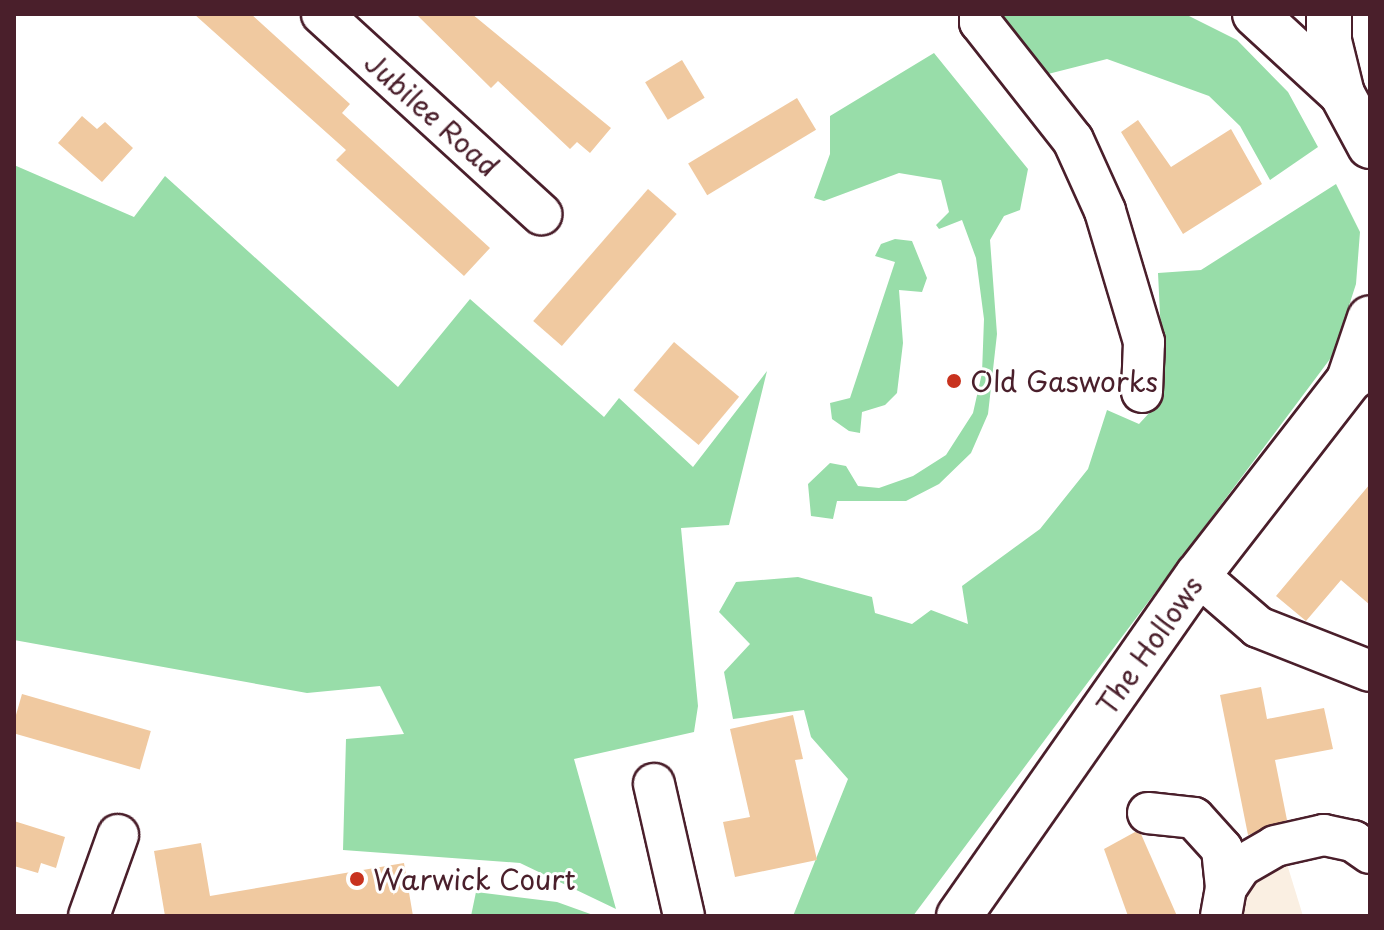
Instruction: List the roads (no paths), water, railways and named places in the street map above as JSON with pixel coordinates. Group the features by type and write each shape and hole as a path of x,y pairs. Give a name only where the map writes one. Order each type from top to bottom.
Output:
{"main road":[{"path":"1255,14 1342,94"},
{"path":"1329,14 1329,41 1342,94 1370,146"},
{"name":"The Hollows","path":"959,916 1198,575 1359,373 1370,318"}],"street":[{"name":"Jubilee Road","path":"322,14 541,214"},
{"path":"980,14 980,22 1073,140 1105,211 1144,342 1142,392"},
{"path":"1198,575 1258,627 1370,671"},
{"path":"654,784 684,916"},
{"path":"1148,813 1194,818 1222,849 1223,902"},
{"path":"89,916 118,835"},
{"path":"1223,902 1241,866 1275,846 1324,835 1353,841 1370,853"}],"place":[{"name":"Old Gasworks","path":"954,381"},
{"name":"Warwick Court","path":"357,879"}]}
